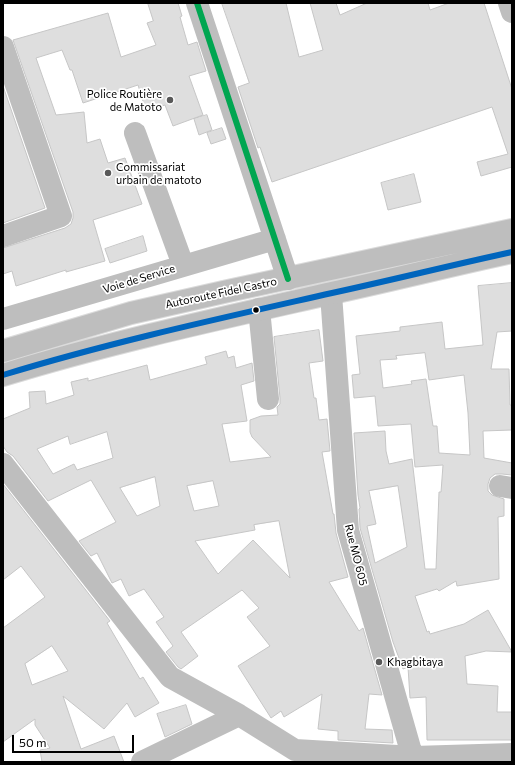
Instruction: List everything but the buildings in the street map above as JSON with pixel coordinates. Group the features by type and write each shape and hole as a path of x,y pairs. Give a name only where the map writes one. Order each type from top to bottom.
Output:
{"main road":[{"path":"197,3 288,279"},
{"path":"509,3 512,12"},
{"path":"3,48 61,216 3,236"},
{"path":"135,133 183,265"},
{"name":"Autoroute Fidel Castro","path":"3,351 131,313 512,230"},
{"name":"Voie de Service","path":"3,319 275,239"},
{"path":"3,375 50,360 259,308 330,294 512,252"},
{"name":"Rue MO 605","path":"330,294 348,530 414,759"},
{"path":"259,308 268,398"},
{"path":"3,464 170,677 239,715 297,756 414,759 512,754"},
{"path":"142,762 239,715"}],"transit line":[{"path":"197,3 288,279"},
{"path":"3,375 84,352 167,331 512,252"}],"place":[{"name":"Police Routière de Matoto","path":"170,100"},
{"name":"Commissariat urbain de matoto","path":"108,173"},
{"name":"Khagbitaya","path":"379,662"}]}
